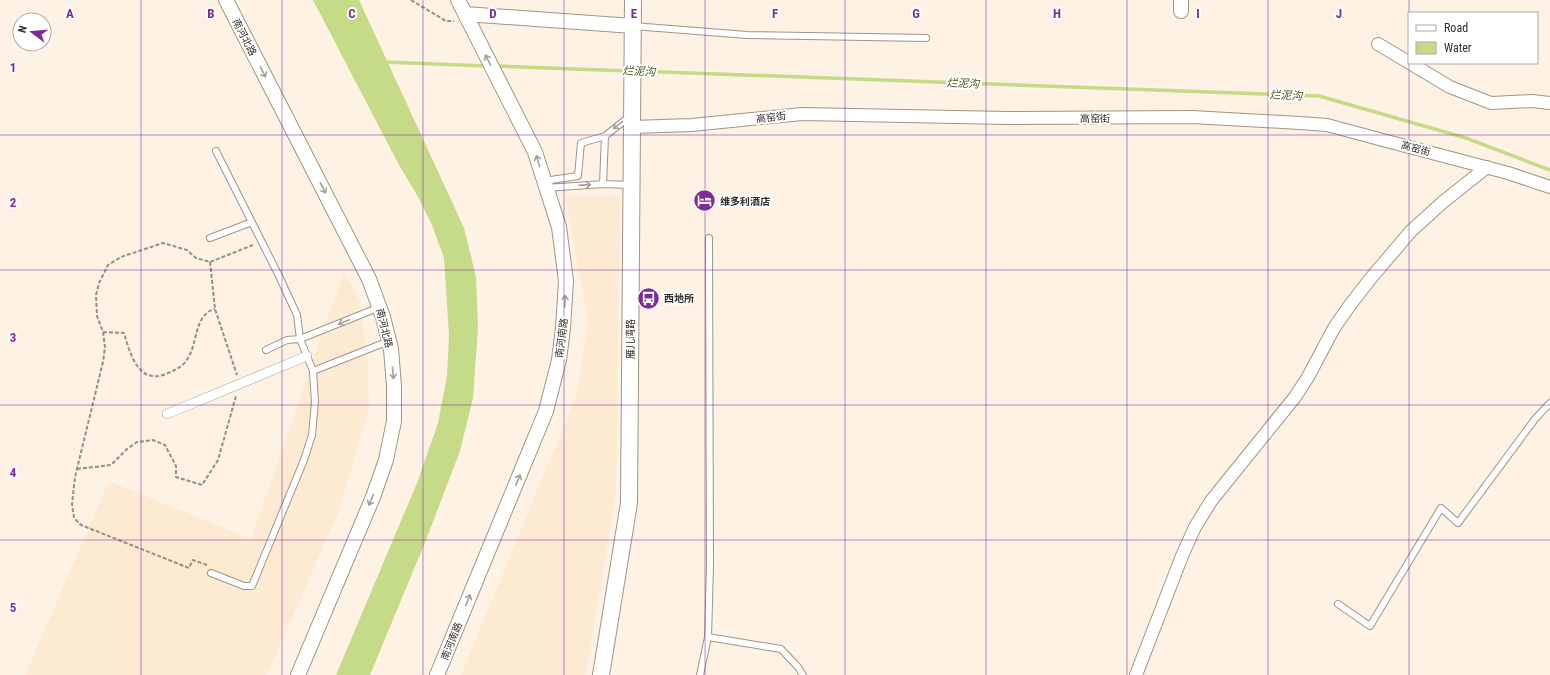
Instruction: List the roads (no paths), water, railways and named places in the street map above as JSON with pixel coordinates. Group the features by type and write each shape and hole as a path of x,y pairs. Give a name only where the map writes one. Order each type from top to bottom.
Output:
{"main road":[{"name":"雁儿湾路","path":"601,675 629,503 633,0"}],"street":[{"name":"南河北路","path":"226,0 369,278 380,308 389,341 394,386 394,421 386,460 370,504 298,675"},
{"name":"南河南路","path":"437,675 546,411 559,360 566,281 558,227 535,152 458,0"},
{"path":"467,18 633,32"},
{"path":"1378,44 1408,62"},
{"path":"1411,64 1450,87 1491,103 1532,101 1550,103"},
{"name":"高窑街","path":"632,121 692,125 802,114 1007,118 1192,118 1327,125 1486,167 1550,187"},
{"path":"1136,675 1182,556 1195,527 1211,501 1295,397 1308,377 1334,328 1350,304 1371,278 1411,232 1443,202 1486,167"},
{"path":"167,414 307,356"}],"lane":[{"path":"633,32 926,38"},
{"path":"545,184 578,176 581,143 605,136 632,121"},
{"path":"603,184 605,136"},
{"path":"211,573 244,586 252,586 304,460 312,435 315,402 313,371 300,339 297,315 216,151"},
{"path":"545,184 631,185"},
{"path":"210,238 252,222"},
{"path":"700,675 708,637 710,567 709,238"},
{"path":"266,350 287,340 300,339 380,308"},
{"path":"313,371 389,341"},
{"path":"1338,604 1370,626 1441,508 1458,522 1535,419 1550,403"},
{"path":"708,637 781,649 798,667 803,675"}],"water":[{"path":"313,0 359,0 464,228 476,277 478,328 473,398 460,451 426,540 370,675 336,675 417,483 438,423 447,376 449,335 444,258 432,225 417,195 399,165"}],"waterway":[{"name":"烂泥沟","path":"384,62 487,66"},
{"name":"烂泥沟","path":"495,66 629,71"},
{"name":"烂泥沟","path":"637,71 1319,96 1466,138 1550,170"}],"place":[{"name":"维多利酒店","path":"705,201"},
{"name":"西地所","path":"649,298"}]}
